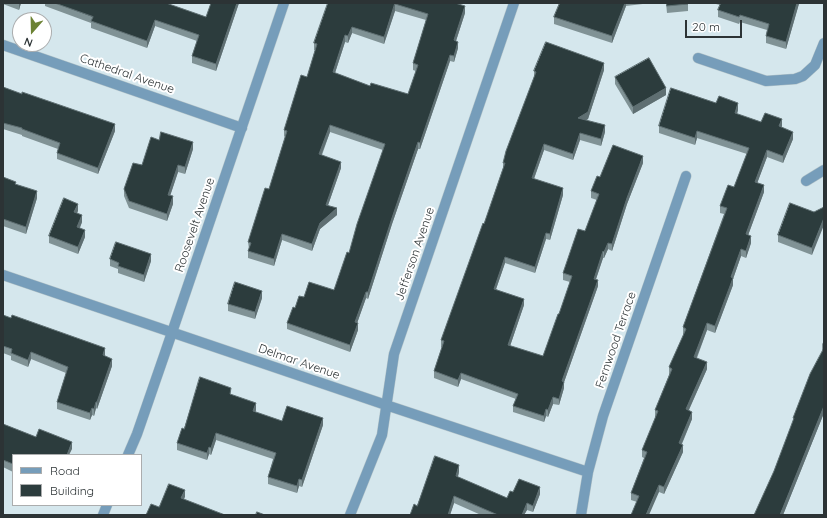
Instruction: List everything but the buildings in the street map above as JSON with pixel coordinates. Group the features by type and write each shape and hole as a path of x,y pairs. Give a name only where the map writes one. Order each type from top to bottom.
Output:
{"street":[{"name":"Roosevelt Avenue","path":"128,454 137,434 172,333 284,3"},
{"name":"Jefferson Avenue","path":"350,515 382,435 394,354 514,3"},
{"path":"698,58 766,81 795,80 803,76 815,66 824,43"},
{"name":"Cathedral Avenue","path":"3,45 242,128"},
{"path":"806,181 824,170"},
{"name":"Fernwood Terrace","path":"581,515 588,472 603,416 686,176"},
{"name":"Delmar Avenue","path":"3,275 588,472"}]}
